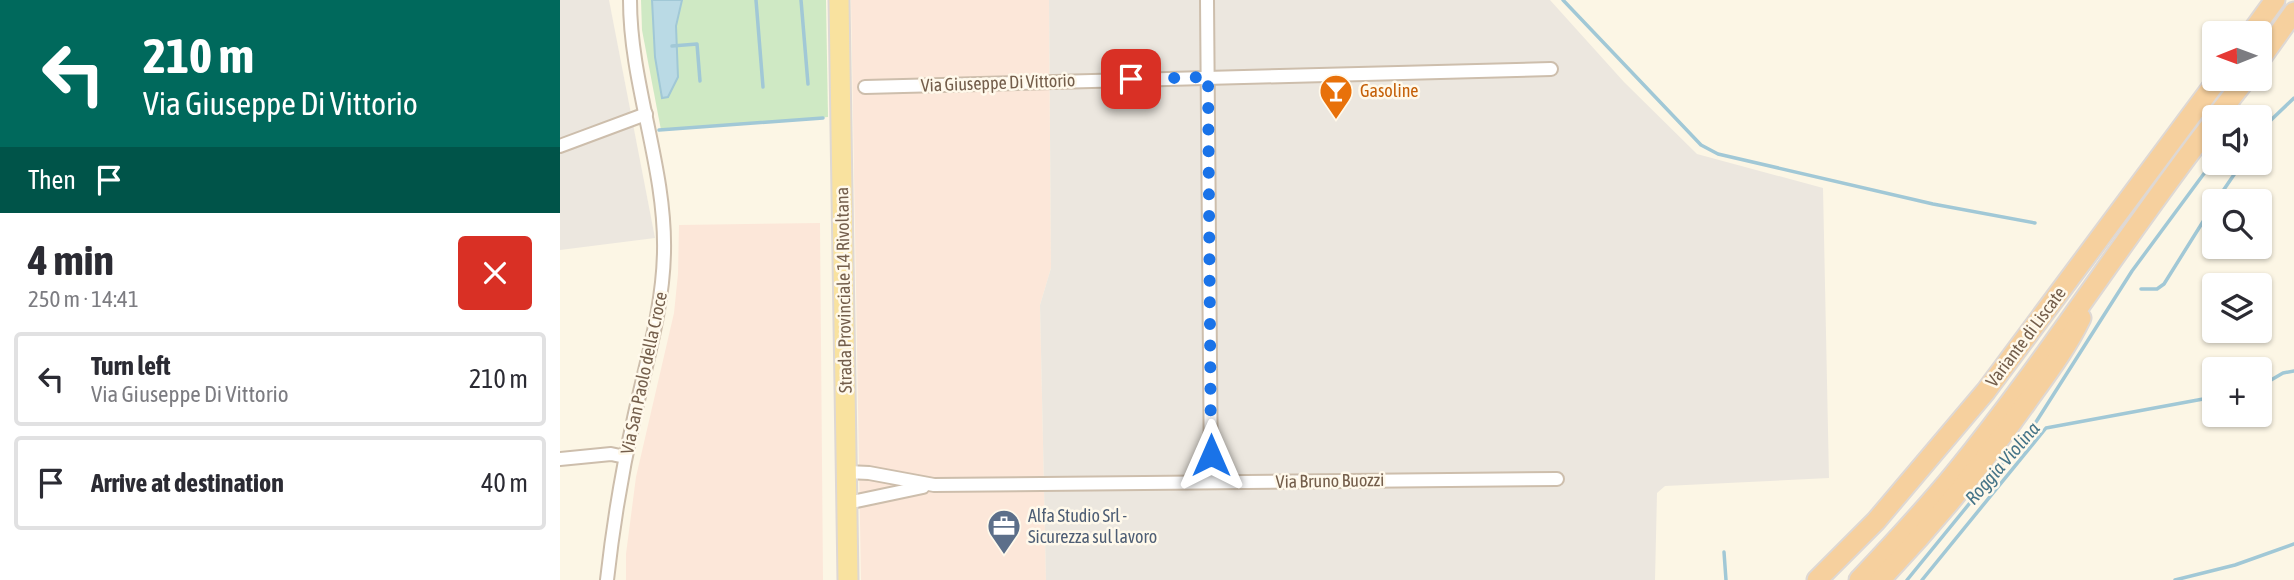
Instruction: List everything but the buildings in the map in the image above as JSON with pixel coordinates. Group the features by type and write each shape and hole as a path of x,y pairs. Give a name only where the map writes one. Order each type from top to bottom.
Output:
{"highway":[{"path":"2260,21 2275,0"},
{"path":"2272,43 2294,12"},
{"name":"Variante di Liscate","path":"1817,580 1883,513 1986,391 2209,91"},
{"name":"Variante di Liscate","path":"2226,105 2237,91"},
{"name":"Variante di Liscate","path":"1859,580 1955,473 2202,136"},
{"path":"1880,580 1963,486 2055,363 2068,345 2097,281"},
{"path":"1810,580 1883,513"}],"main road":[{"name":"Strada Provinciale 14 Rivoltana","path":"839,0 848,580"}],"street":[{"name":"Via San Paolo della Croce","path":"607,580 625,457 660,311 664,273 663,221 633,39 630,0"},
{"path":"1207,0 1211,482"},
{"name":"Via Giuseppe Di Vittorio","path":"865,87 1552,69"},
{"path":"560,146 646,114"},
{"path":"560,459 611,454 625,457"},
{"name":"Via Bruno Buozzi","path":"846,472 869,473 934,485"},
{"name":"Via Bruno Buozzi","path":"847,503 934,485 1557,479"}],"shaded area":[{"path":"560,0 609,0 655,238 560,250"},
{"path":"851,0 1049,0 1051,268 1040,305 1046,580 861,580"},
{"path":"1049,0 1550,0 1624,82 1697,154 1823,188 1829,478 1665,486 1657,493 1655,580 1046,580 1040,305 1051,268"},
{"path":"820,223 823,580 626,580 626,554 636,477 674,313 679,225"}],"green space":[{"path":"641,0 826,0 828,117 661,130 642,30"}],"water":[{"path":"652,0 682,0 676,26 678,77 668,97 662,98 655,57"}],"waterway":[{"path":"756,0 763,87"},
{"path":"801,0 808,84"},
{"path":"1563,0 1701,145 1718,154 1933,204 2035,223"},
{"path":"672,46 697,44 700,81"},
{"path":"2272,119 2294,98"},
{"path":"659,130 823,118"},
{"path":"1907,580 2036,422 2132,271 2203,175"},
{"path":"2224,189 2234,175"},
{"path":"2141,289 2157,289 2164,284 2202,223"},
{"name":"Roggia Violina","path":"2272,379 2294,371"},
{"name":"Roggia Violina","path":"1922,580 2046,428 2202,399"},
{"name":"Roggia Violina","path":"2175,580 2235,565 2294,544"},
{"path":"1724,552 1726,580"}],"place":[{"name":"Gasoline","path":"1336,121"},
{"name":"Alfa Studio Srl - Sicurezza sul lavoro","path":"1004,556"}],"route":[{"path":"1131,79 1208,77 1211,455"}]}
